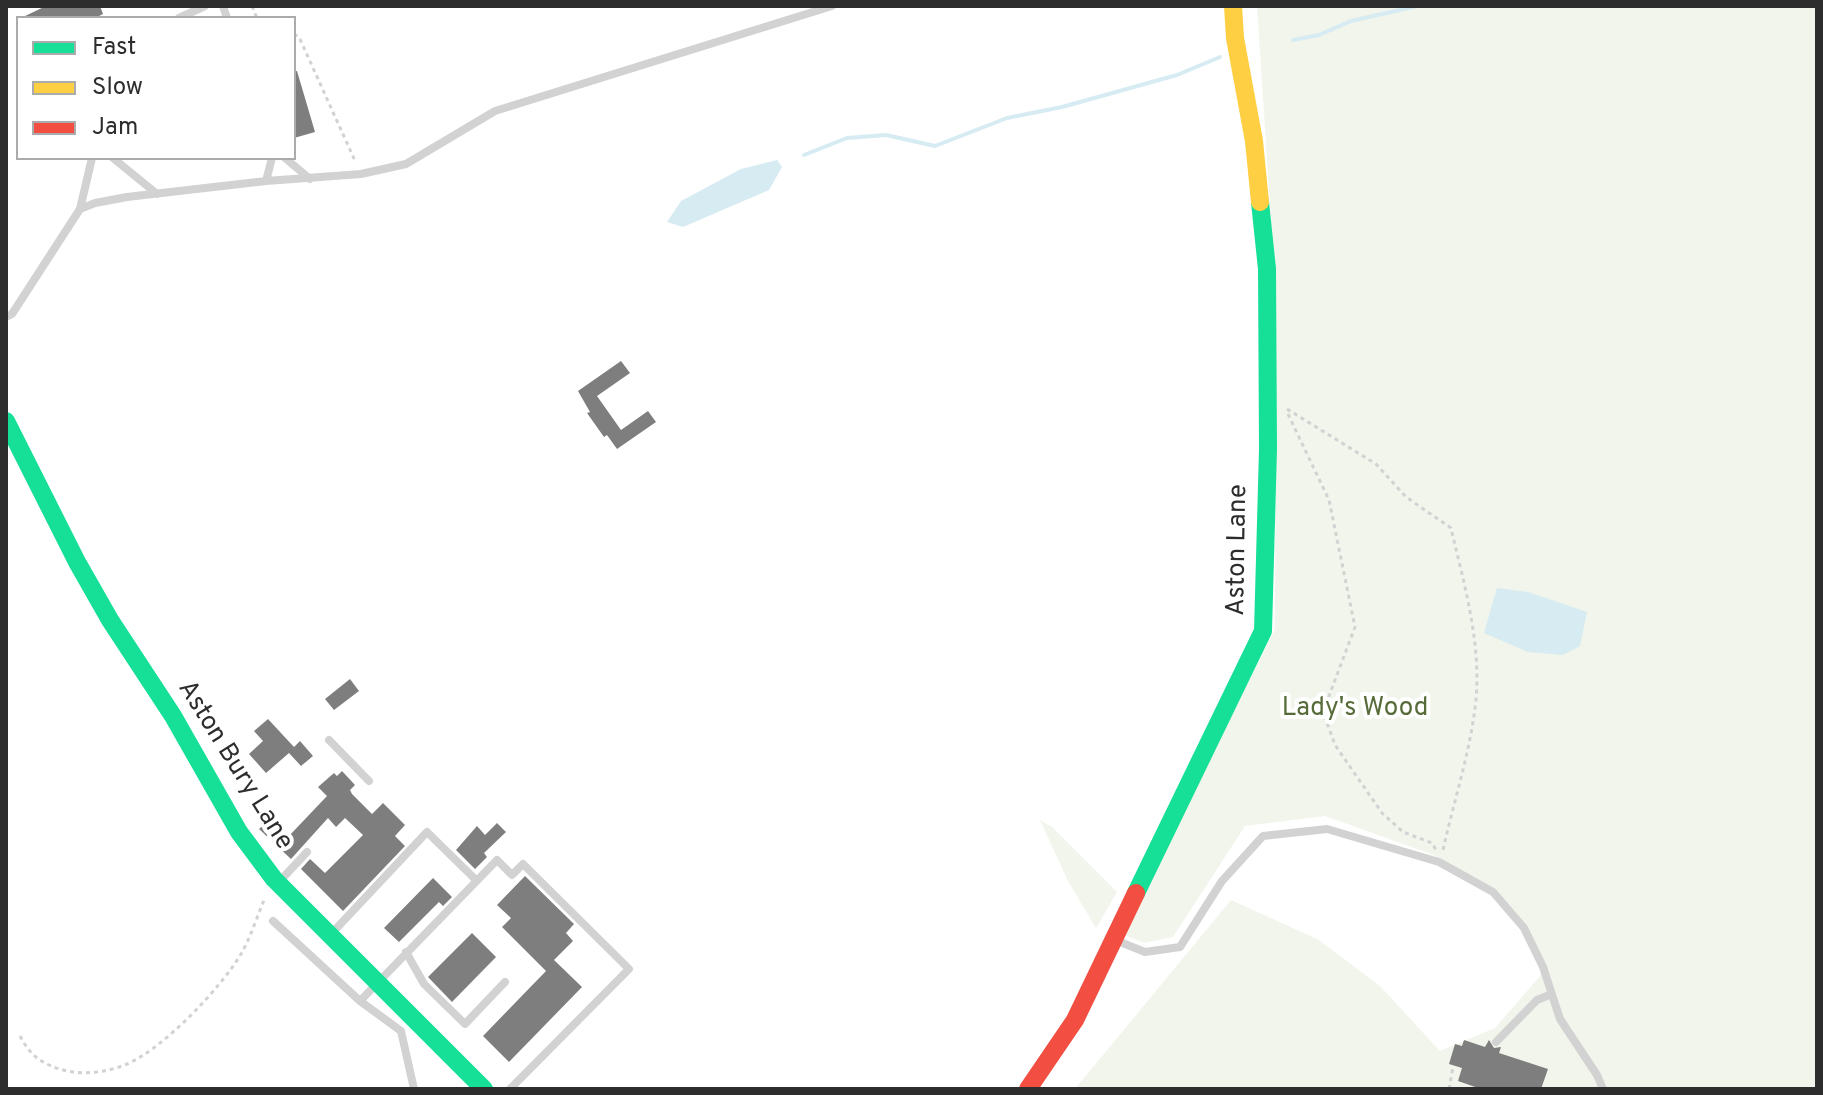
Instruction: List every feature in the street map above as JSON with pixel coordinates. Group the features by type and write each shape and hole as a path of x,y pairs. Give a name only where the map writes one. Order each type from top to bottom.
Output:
{"street":[{"name":"Aston Lane","path":"1028,1089 1075,1020 1263,631 1268,449 1267,269 1254,141 1235,38 1233,6"},
{"name":"Aston Bury Lane","path":"6,421 77,562 110,620 173,716 239,832 276,881 484,1089"}],"lane":[{"path":"183,16 205,6"},
{"path":"80,209 109,200 266,181 361,174 406,164 495,111 832,6"},
{"path":"6,317 12,315 80,209 92,160"},
{"path":"115,160 157,194"},
{"path":"266,181 271,160"},
{"path":"287,160 310,179"},
{"path":"329,740 369,781"},
{"path":"1114,940 1145,952 1180,947 1222,881 1263,836 1327,829 1439,862 1493,892 1524,928 1543,967 1565,1028 1603,1089"},
{"path":"331,934 427,832 476,880"},
{"path":"276,881 307,852"},
{"path":"360,1001 497,860 512,875 523,864 629,969 510,1089"},
{"path":"273,921 360,1001 401,1031 414,1089"},
{"path":"406,952 424,984 465,1024 505,982"},
{"path":"1496,1042 1537,1000 1552,994"}],"path":[{"path":"296,35 361,174"},
{"path":"1432,843 1403,832 1382,813 1335,745 1323,712 1355,627 1329,500 1285,407 1376,464 1406,497 1451,528 1473,620 1476,697 1465,761 1439,862"},
{"path":"20,1036 29,1054 54,1068 76,1073 99,1072 127,1064 164,1040 210,995 241,955 276,881"},
{"path":"1449,1089 1453,1067"}],"green space":[{"name":"Lady's Wood","path":"1257,6 1817,6 1817,1089 1075,1089 1231,900 1319,940 1380,986 1440,1051 1495,1028 1547,968 1495,890 1431,854 1325,816 1245,826 1173,937 1144,943 1122,934 1275,629 1276,297"},
{"path":"1040,820 1052,827 1117,892 1096,928 1068,881"}],"shaded area":[{"path":"777,160 782,167 769,190 683,227 667,222 681,201 741,169"},
{"path":"1497,588 1528,592 1587,612 1580,646 1563,655 1528,652 1484,633"}],"building":[{"path":"46,6 100,6 103,14 99,16 25,16"},
{"path":"296,71 297,71 315,132 296,137"},
{"path":"621,361 630,373 597,396 621,430 648,411 656,422 617,449 587,413 590,412 578,391"},
{"path":"350,679 359,691 334,710 325,699"},
{"path":"268,719 294,747 300,741 313,756 301,766 289,753 266,773 249,754 263,741 254,731"},
{"path":"342,771 355,785 350,790 352,794 372,814 383,803 405,825 395,836 405,846 343,911 301,869 310,859 325,873 363,835 345,818 336,827 328,818 291,859 259,829 269,819 288,837 327,796 318,787 334,773 337,776"},
{"path":"497,823 506,832 484,853 487,857 475,869 456,850 477,826 485,835"},
{"path":"525,876 574,924 566,933 573,941 554,960 582,987 509,1062 483,1036 546,971 502,927 511,918 497,905"},
{"path":"433,878 452,897 443,906 439,902 399,942 384,928"},
{"path":"472,933 496,957 452,1002 428,977"},
{"path":"1464,1040 1485,1047 1489,1040 1494,1048 1501,1047 1499,1053 1548,1069 1541,1089 1481,1089 1458,1081 1462,1068 1449,1064 1455,1044 1462,1046"}],"waterway":[{"path":"1293,40 1319,35 1351,21 1418,6"},
{"path":"804,155 847,138 886,135 935,146 1007,118 1062,107 1177,75 1220,57"}],"traffic: fast":[{"path":"1136,893 1263,631 1268,449 1267,269 1260,202"},
{"path":"6,421 77,562 110,620 173,716 239,832 274,879 484,1089"}],"traffic: slow":[{"path":"1233,6 1260,202"}],"traffic: jam":[{"path":"1028,1089 1075,1020 1136,893"}]}
